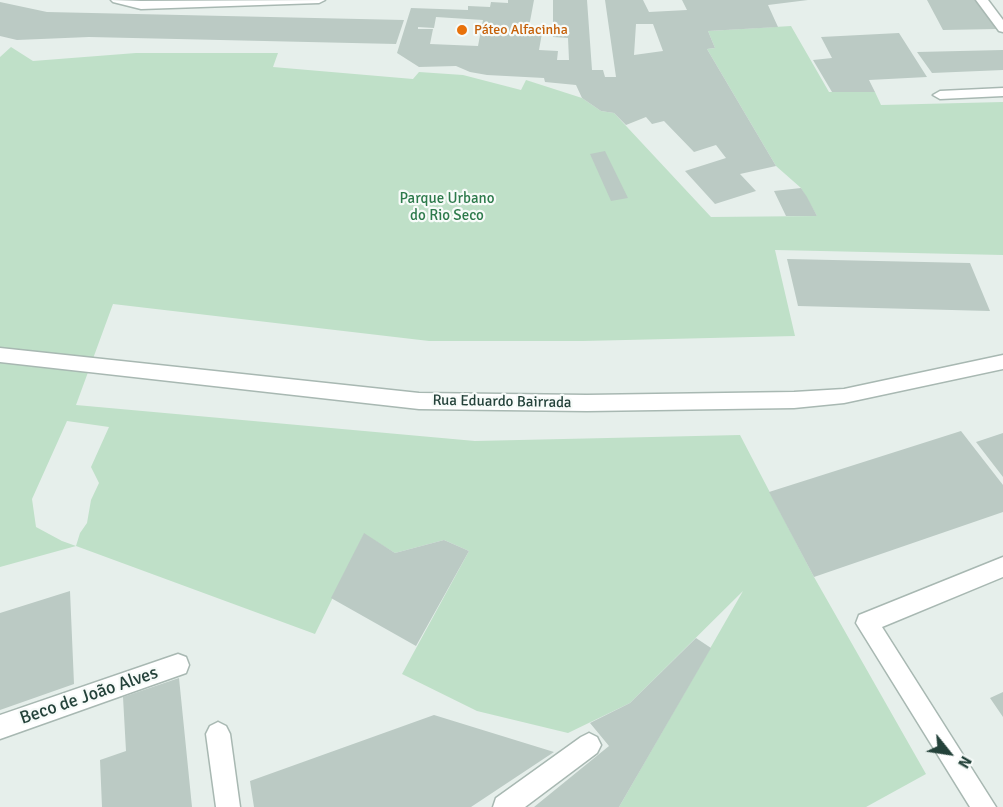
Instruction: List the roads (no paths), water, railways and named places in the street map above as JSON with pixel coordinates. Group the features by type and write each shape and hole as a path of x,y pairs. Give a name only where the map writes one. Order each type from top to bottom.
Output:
{"street":[{"path":"117,0 143,2 319,0"},
{"path":"982,0 1003,28"},
{"path":"940,94 1003,92"},
{"name":"Rua Eduardo Bairrada","path":"0,355 419,401 587,403 794,400 844,396 1003,362"},
{"path":"984,807 867,623 1003,567"},
{"name":"Beco de João Alves","path":"0,727 178,665"},
{"path":"218,734 228,807"},
{"path":"505,807 589,745"}],"place":[{"name":"Páteo Alfacinha","path":"462,30"}],"park label":[{"name":"Parque Urbano do Rio Seco","path":"447,208"}]}
